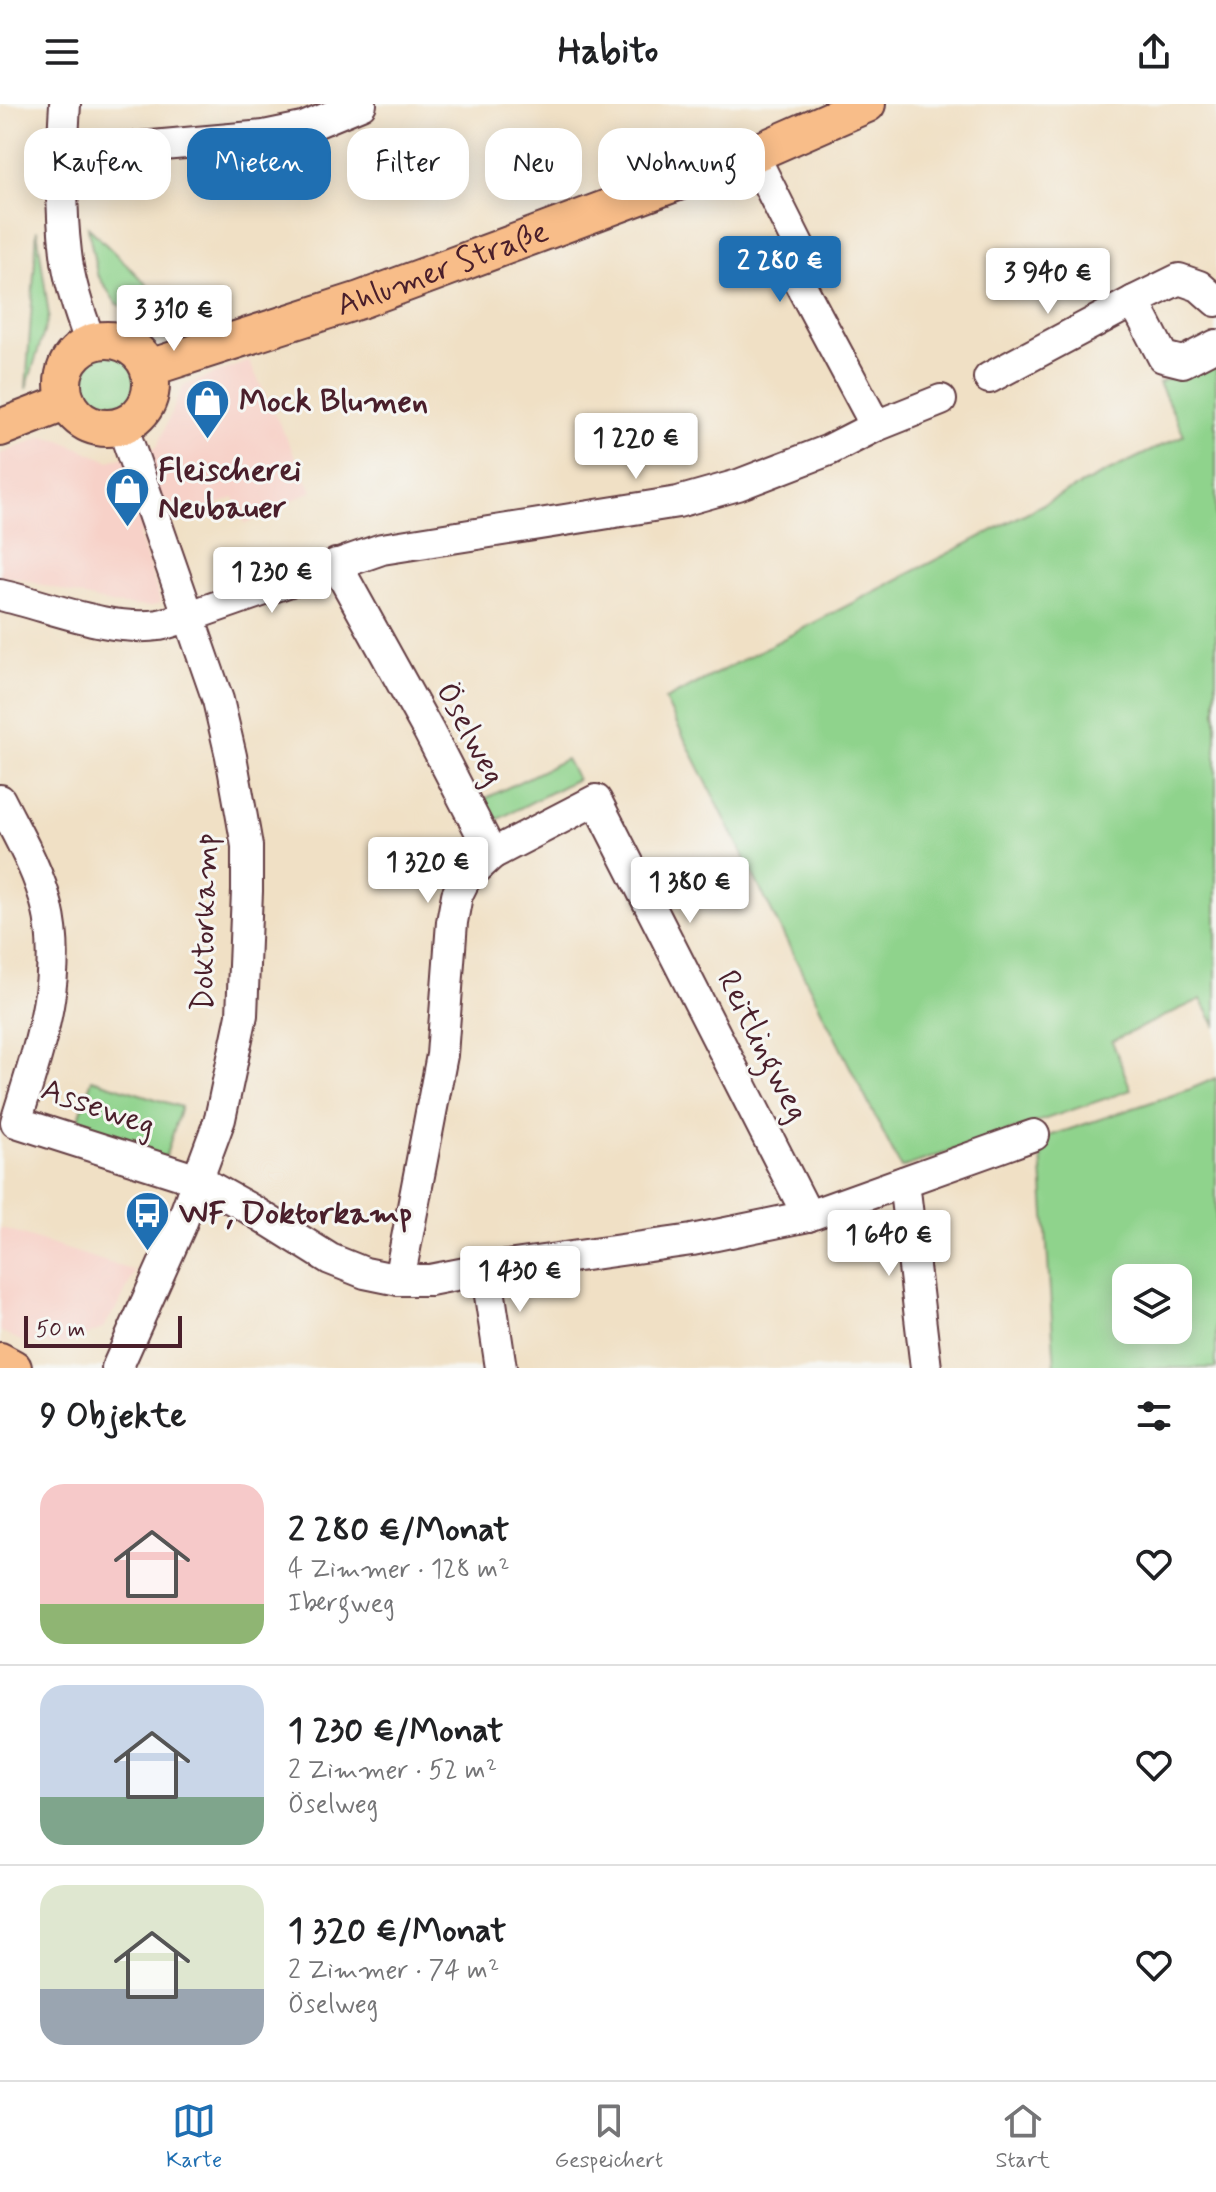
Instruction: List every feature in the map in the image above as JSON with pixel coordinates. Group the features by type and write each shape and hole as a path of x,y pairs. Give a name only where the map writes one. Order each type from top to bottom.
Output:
{"main road":[{"name":"Ahlumer Straße","path":"765,149 867,104"},
{"name":"Ahlumer Straße","path":"149,368 360,300 629,200"},
{"path":"114,340 125,343 135,349 149,368 149,398 139,414 122,425 112,428 90,425 72,412 67,402 64,372 74,354 91,343 114,340"},
{"path":"0,428 67,402"},
{"path":"0,1361 13,1368"}],"street":[{"path":"64,128 65,104"},
{"path":"171,144 264,136 303,128 361,104"},
{"path":"765,178 804,256 798,280 876,426"},
{"path":"64,200 66,255 81,318 91,343"},
{"path":"989,378 1179,279 1199,286 1216,301"},
{"path":"1134,301 1163,357 1183,362 1216,345"},
{"path":"0,595 93,620 160,625 382,549 678,502 738,485 829,450 876,426 941,400"},
{"name":"Doktorkamp","path":"117,1368 176,1237 220,1119 242,1015 247,858 234,771 221,714 190,616 122,425"},
{"name":"Öselweg","path":"336,564 492,854"},
{"name":"Asseweg","path":"0,800 35,871 47,907 52,950 53,976 48,1004 16,1122 198,1180 330,1259 365,1273 399,1280 430,1280 486,1269 692,1240 808,1216 1034,1135"},
{"name":"Reitlingweg","path":"492,854 596,800 808,1216"},
{"path":"399,1280 442,1055 452,922 457,895 465,879 492,854"},
{"path":"904,1182 926,1368"},
{"path":"486,1269 501,1368"}],"shaded area":[{"path":"249,361 312,491 245,524 234,498 139,534 161,603 150,607 111,604 14,577 0,578 0,454 42,437 58,439 109,461 157,447 183,386"},
{"path":"0,1228 135,1271 120,1303 102,1329 64,1345 25,1343 0,1331"}],"green space":[{"path":"88,227 190,327 149,321 116,303 97,274"},
{"path":"37,230 49,316 26,389"},
{"path":"106,353 128,361 136,383 128,405 106,413 84,405 76,383 84,361"},
{"path":"1216,355 1216,1027 1201,999 1112,1041 1131,1090 901,1168 665,700 1084,483 1184,435 1159,383"},
{"path":"566,759 577,779 483,827 472,805"},
{"path":"1216,1078 1216,1368 1055,1368 1040,1139"},
{"path":"92,1079 181,1107 162,1168 72,1140"}],"place":[{"name":"Mock Blumen","path":"208,441"},
{"name":"Fleischerei Neubauer","path":"127,528"},
{"name":"WF, Doktorkamp","path":"148,1253"}]}
